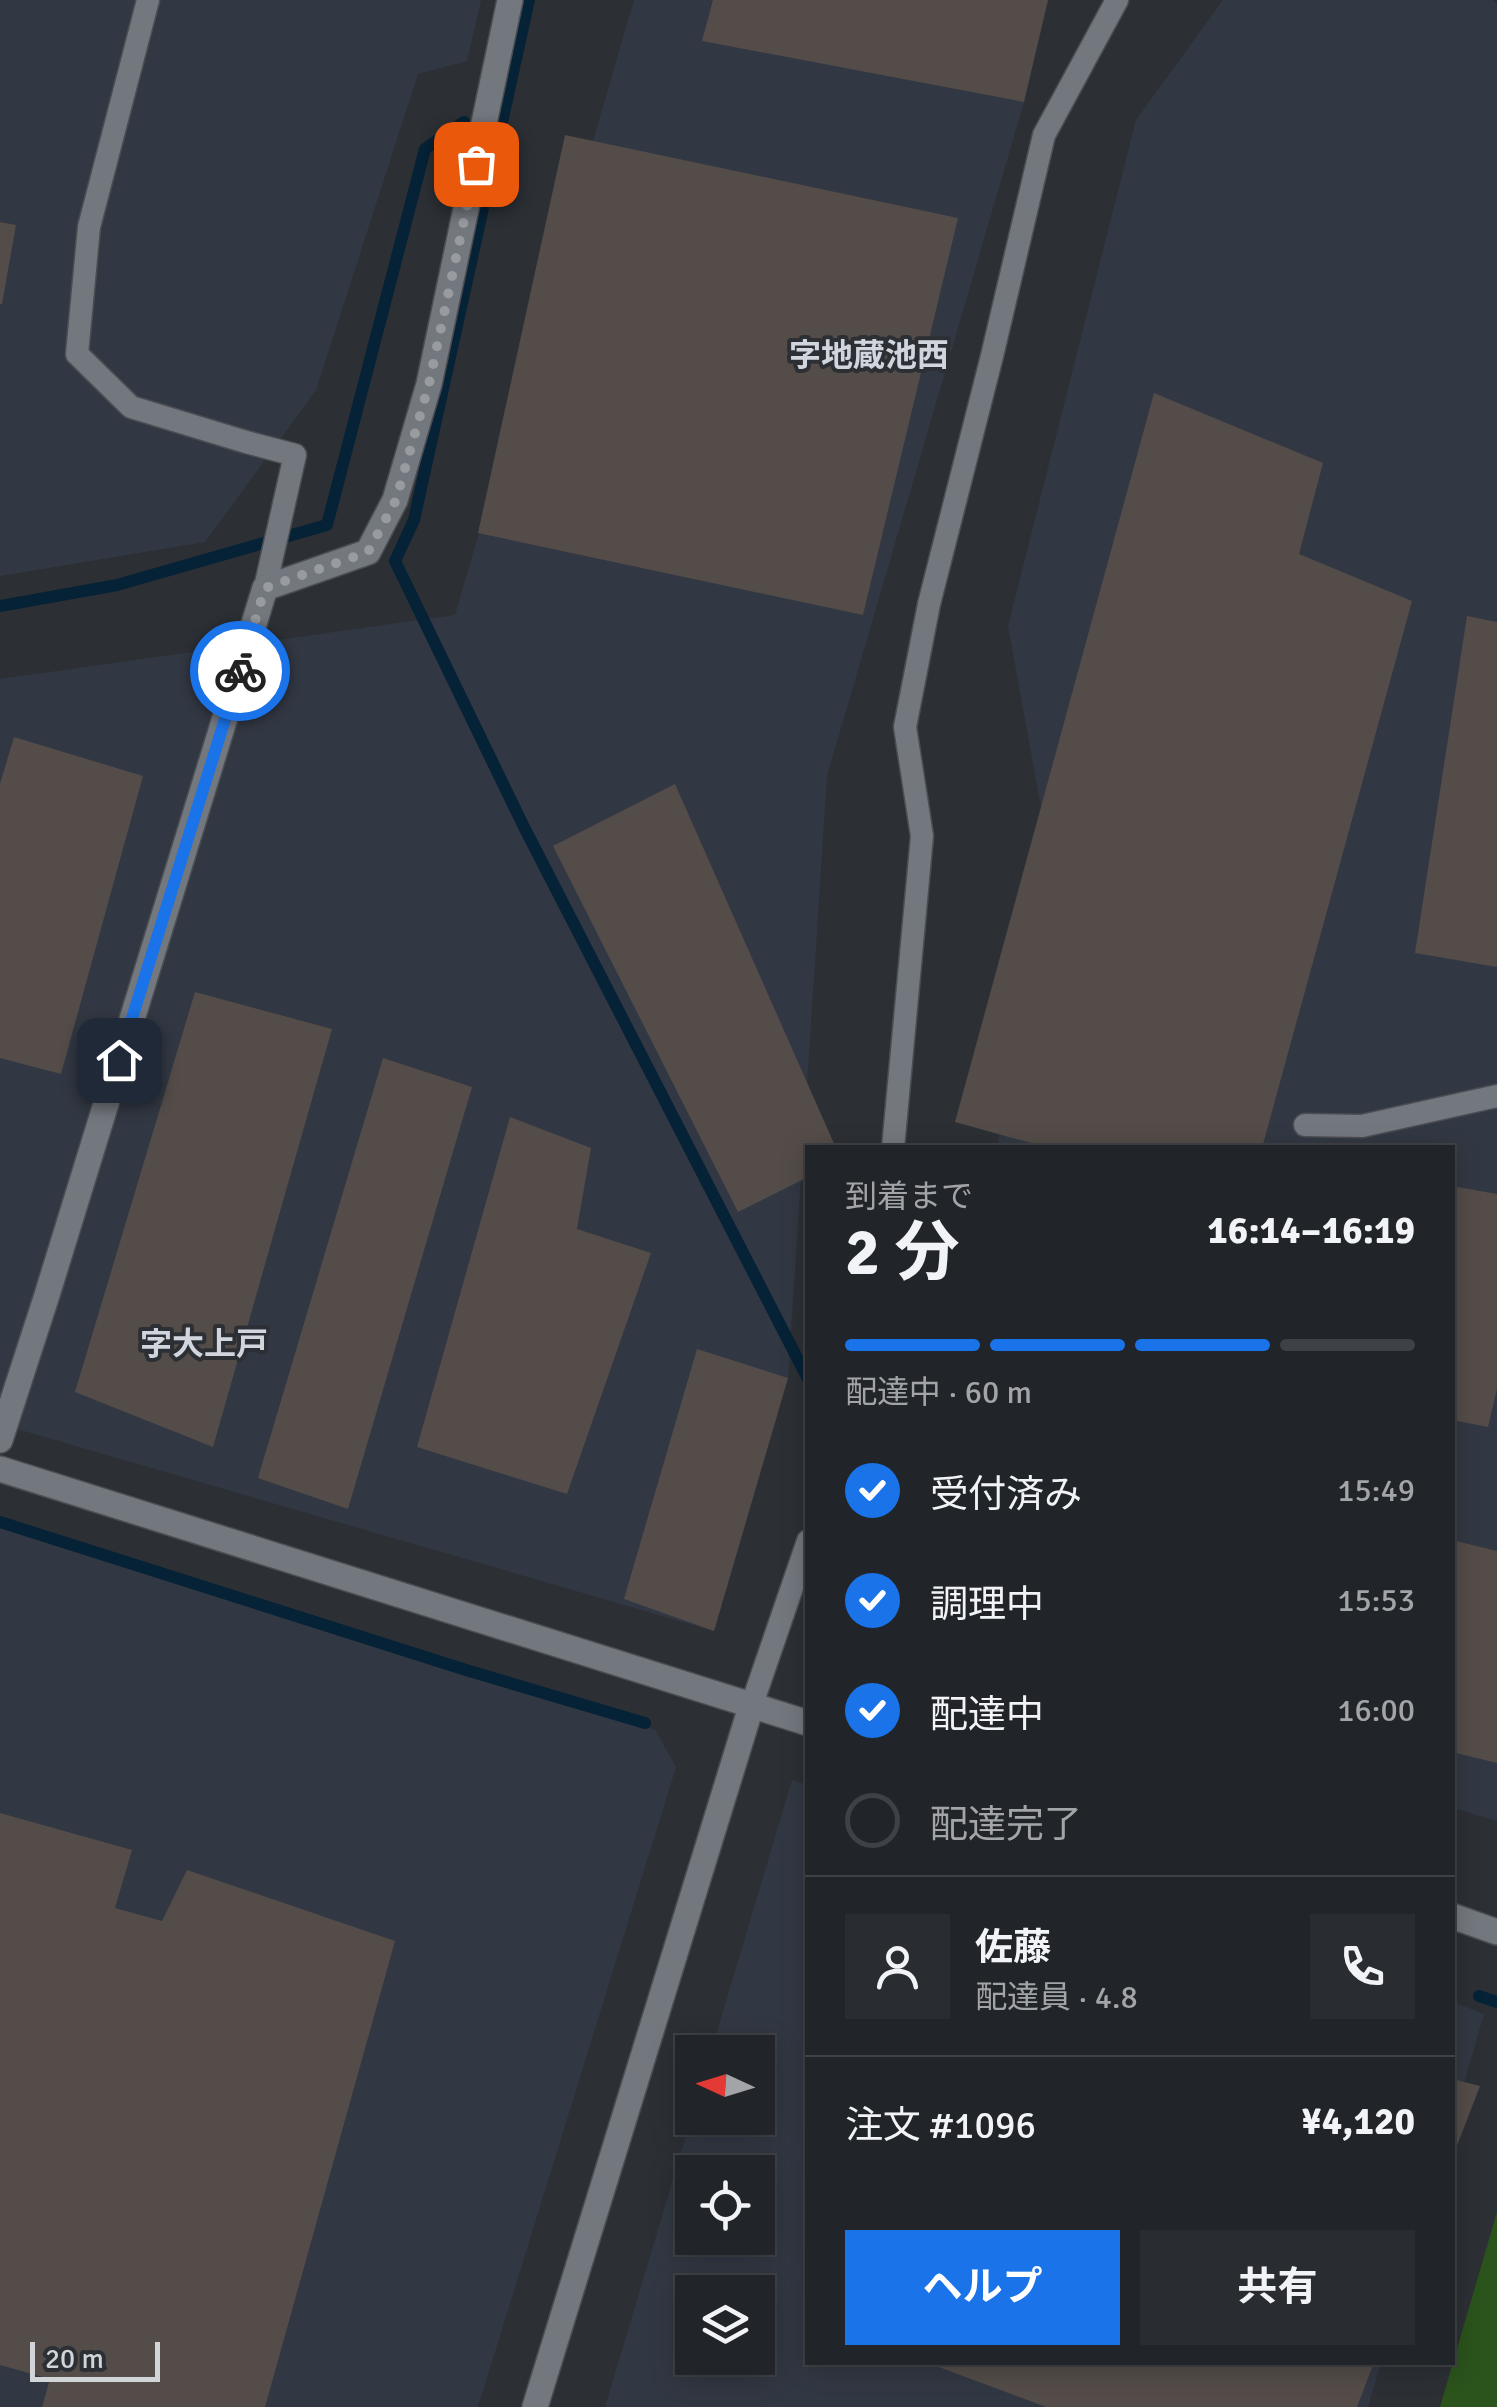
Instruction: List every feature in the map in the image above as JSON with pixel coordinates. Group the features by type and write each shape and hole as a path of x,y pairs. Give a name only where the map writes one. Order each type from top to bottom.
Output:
{"street":[{"path":"0,1440 265,588 368,552 396,500 429,384 510,0"},
{"path":"0,1469 805,1722"},
{"path":"535,2407 752,1707"},
{"path":"1455,1917 1497,1932"}],"lane":[{"path":"148,0 88,227 78,354 131,407 295,455 265,588"},
{"path":"893,1145 922,836 905,727 926,621 1044,135 1118,0"},
{"path":"1305,1125 1362,1126 1497,1096"},
{"path":"752,1707 805,1550"}],"shaded area":[{"path":"0,0 481,0 467,61 418,74 316,390 205,542 0,576"},
{"path":"634,0 1048,0 1024,102 827,776 788,1378 714,1631 0,1424 0,679 455,615"},
{"path":"1223,0 1497,3 1497,1821 1455,1809 1455,1145 998,1145 1049,851 1008,626 1136,120"},
{"path":"0,1527 655,1730 676,1767 478,2407 0,2407"},
{"path":"792,1780 805,1784 805,2365 1380,2365 1368,2407 605,2407 675,2173 675,2255 775,2255 775,2155 680,2155 686,2135 775,2135 775,2035 716,2035"},
{"path":"1455,2003 1484,2014 1455,2114"}],"green space":[{"path":"1497,2212 1497,2407 1440,2407"}],"building":[{"path":"713,0 1048,0 1024,102 702,41"},
{"path":"565,135 958,218 863,615 478,533"},
{"path":"0,222 16,225 2,304 0,304"},
{"path":"1154,393 1323,463 1299,554 1412,601 1263,1145 1038,1145 955,1122"},
{"path":"1467,616 1497,622 1497,967 1415,953"},
{"path":"14,737 143,776 61,1074 0,1058 0,784"},
{"path":"675,784 835,1145 805,1145 805,1178 738,1212 553,846"},
{"path":"195,992 332,1029 213,1447 75,1392"},
{"path":"383,1058 472,1087 348,1509 258,1478"},
{"path":"510,1117 591,1148 577,1229 651,1253 567,1494 417,1447"},
{"path":"1455,1187 1497,1194 1497,1389 1488,1427 1455,1421"},
{"path":"697,1349 788,1378 714,1631 624,1599"},
{"path":"1455,1541 1497,1551 1497,1763 1455,1753"},
{"path":"0,1813 132,1850 115,1908 162,1921 187,1870 395,1941 265,2407 42,2407 50,2379 0,2365"},
{"path":"1455,2080 1480,2086 1455,2151"},
{"path":"933,2365 1373,2365 1357,2407 1046,2407"}],"waterway":[{"path":"529,0 414,520 395,561 524,827 805,1373"},
{"path":"0,606 117,585 327,525 425,149 464,122"},
{"path":"0,1522 645,1723"},
{"path":"1479,1996 1497,2002"}],"way so far":[{"path":"240,671 265,588 368,552 396,500 429,384 476,164"}],"district":[{"name":"字地蔵池西","path":"869,355"},
{"name":"字大上戸","path":"204,1344"}],"route":[{"path":"119,1060 240,671"}]}
